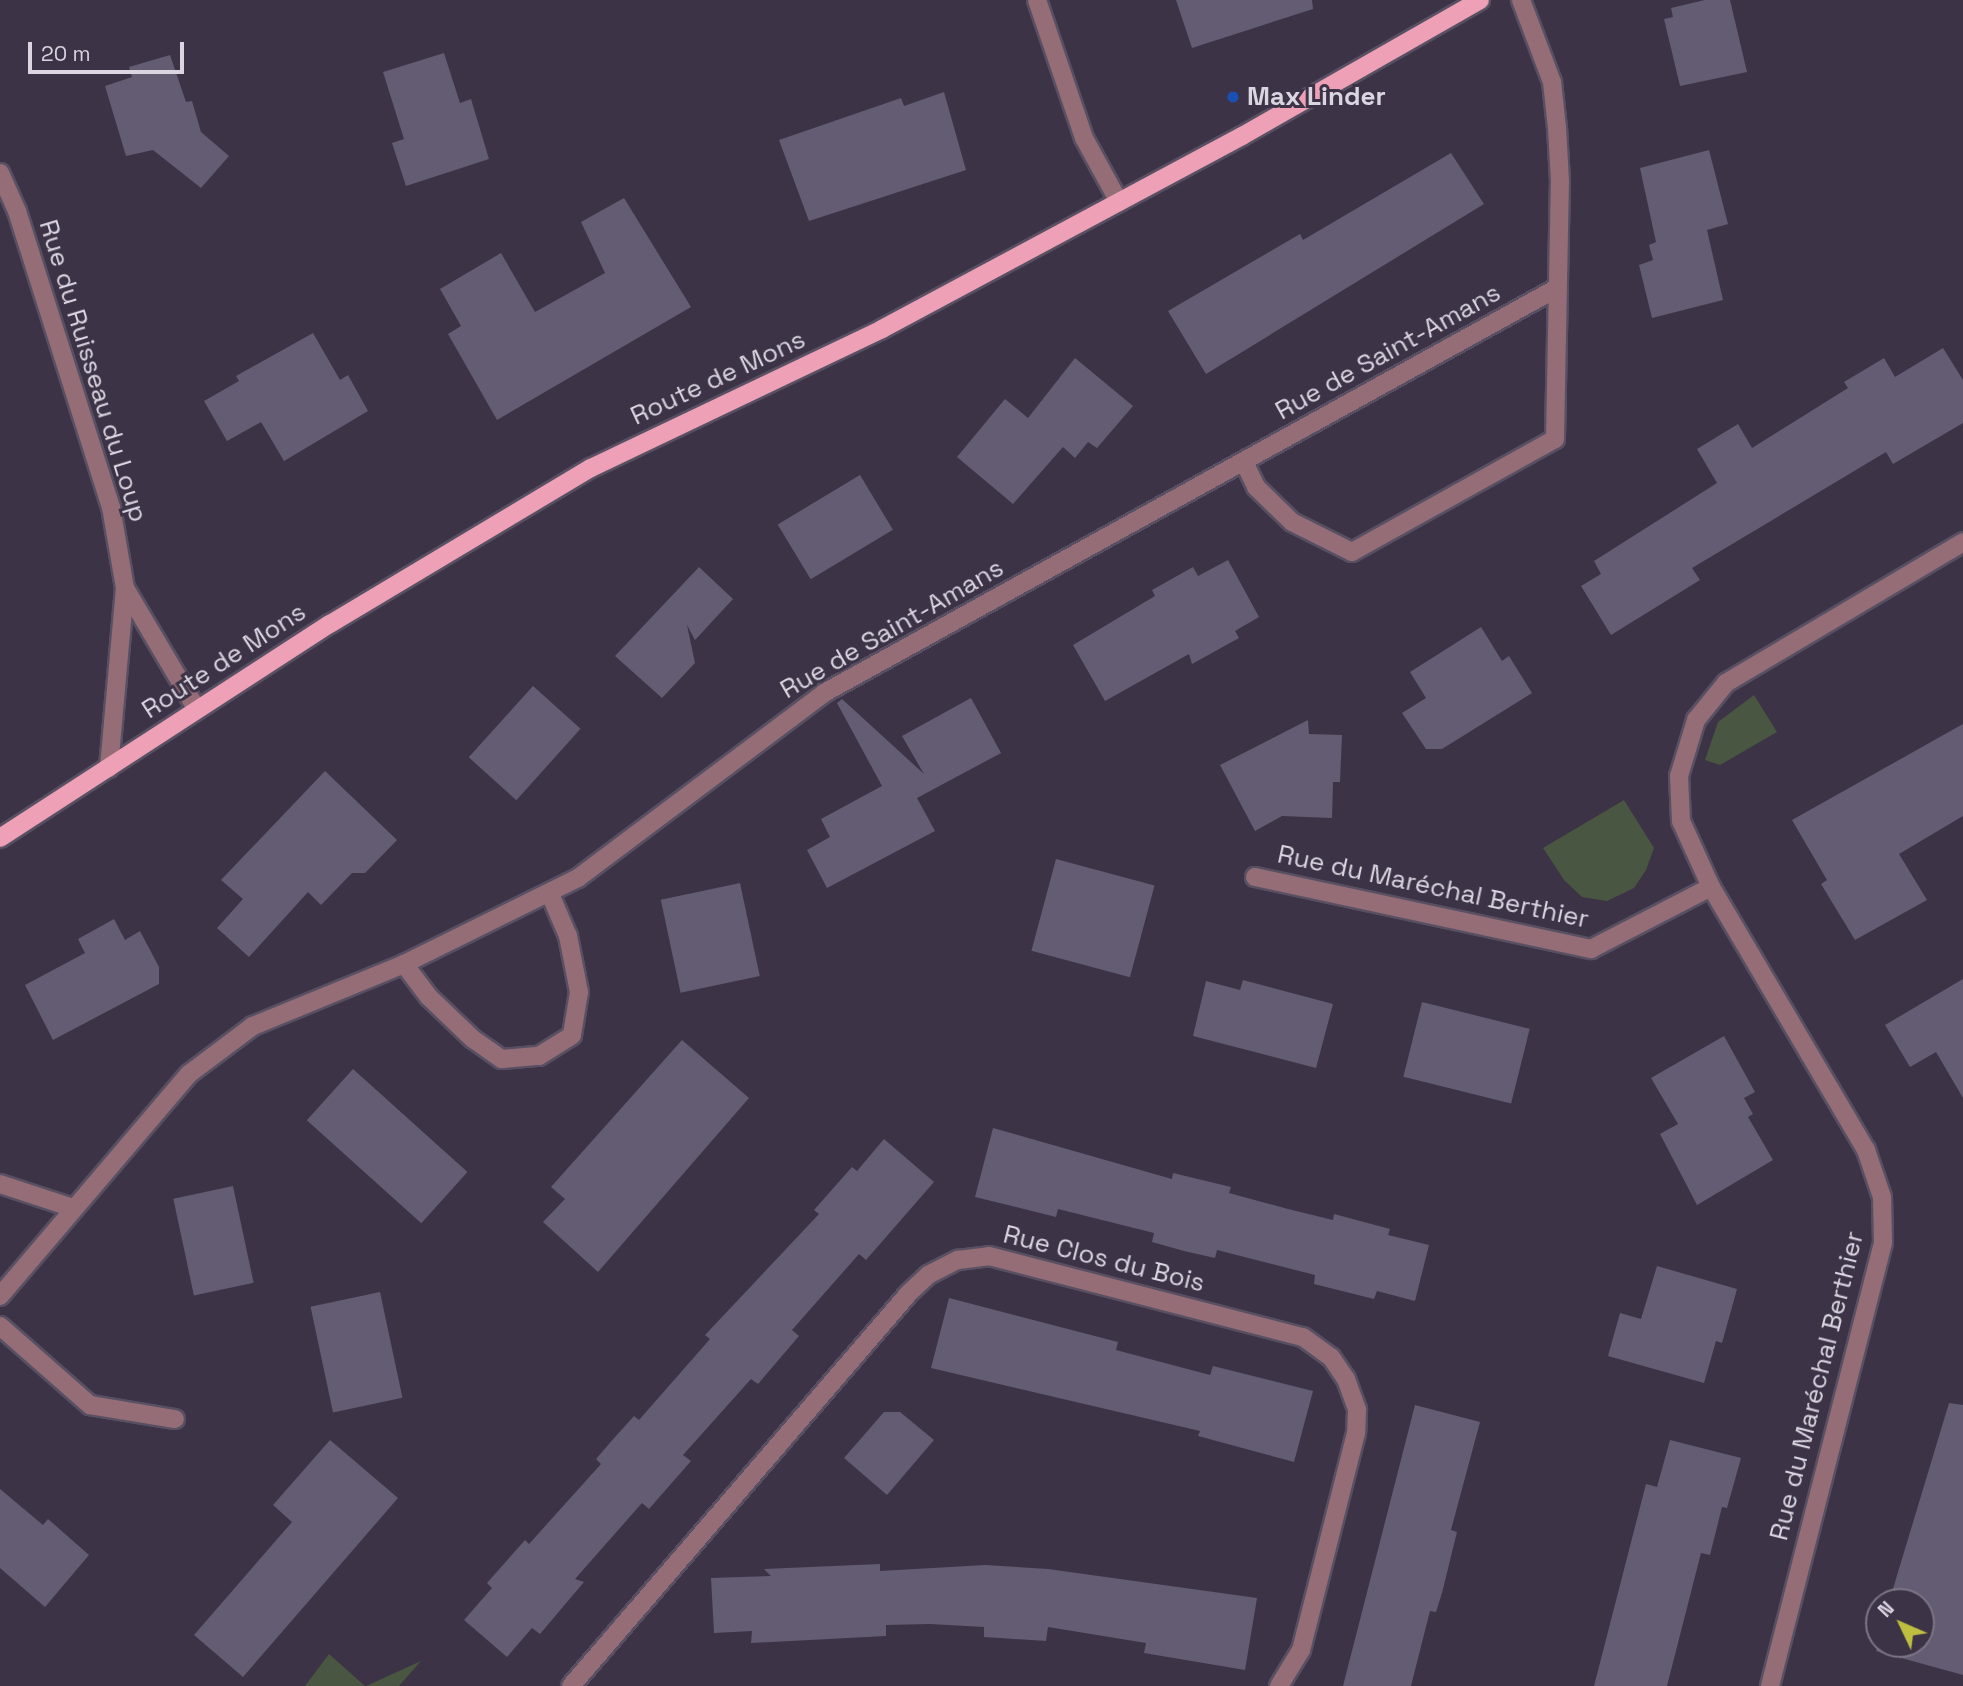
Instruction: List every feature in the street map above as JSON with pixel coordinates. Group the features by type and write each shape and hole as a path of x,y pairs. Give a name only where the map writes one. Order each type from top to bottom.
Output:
{"main road":[{"name":"Route de Mons","path":"0,838 196,708 591,468 882,329 1119,202 1480,0"}],"street":[{"path":"1037,0 1084,138 1119,202"},
{"path":"1244,462 1256,486 1292,522 1352,552 1463,493 1555,439 1560,181 1552,82 1521,0"},
{"name":"Rue du Ruisseau du Loup","path":"0,173 17,211 111,507 125,588 109,768"},
{"path":"0,219 17,211"},
{"name":"Rue de Saint-Amans","path":"0,1296 189,1074 253,1026 404,964 550,894 608,860 824,693 1557,288"},
{"name":"Rue du Maréchal Berthier","path":"1770,1686 1884,1243 1881,1197 1866,1150 1711,887 1681,821 1679,776 1696,720 1726,683 1963,542"},
{"name":"Rue du Ruisseau du Loup","path":"125,588 196,708"},
{"name":"Rue du Maréchal Berthier","path":"1255,877 1591,949 1711,887"},
{"path":"404,964 429,998 473,1039 502,1059 539,1056 572,1035 579,992 568,936 550,894"},
{"path":"0,1184 73,1208"},
{"name":"Rue Clos du Bois","path":"570,1686 909,1293 928,1275 958,1260 989,1256 1303,1337 1331,1357 1346,1379 1357,1410 1356,1433 1301,1650 1279,1686"},
{"path":"0,1326 90,1405 174,1419"}],"green space":[{"path":"1754,695 1777,732 1720,765 1705,760 1718,722"},
{"path":"1624,800 1654,848 1646,870 1634,888 1607,901 1582,897 1564,880 1543,848"},
{"path":"329,1654 365,1686 305,1686"},
{"path":"421,1661 399,1686 366,1686"}],"building":[{"path":"1176,0 1312,0 1313,9 1192,48"},
{"path":"1705,0 1730,0 1747,72 1680,86 1664,19 1673,17 1671,8"},
{"path":"444,53 460,103 471,99 489,159 406,186 392,143 404,139 383,72"},
{"path":"170,55 186,102 192,101 201,132 229,156 201,188 153,150 126,156 105,86 132,77 129,67"},
{"path":"944,92 966,170 809,221 779,140 901,98 904,106"},
{"path":"1709,150 1728,224 1707,230 1723,300 1652,318 1639,265 1653,260 1649,245 1656,242 1640,168"},
{"path":"1451,153 1484,204 1206,374 1168,311 1300,234 1303,240"},
{"path":"624,198 691,307 497,420 448,334 461,326 440,289 501,253 535,312 605,273 581,222"},
{"path":"313,333 340,380 348,375 368,411 284,461 261,422 227,441 204,401 239,381 236,376"},
{"path":"1943,348 1963,380 1963,423 1893,464 1886,452 1692,568 1700,580 1611,635 1581,586 1601,574 1594,561 1717,483 1697,449 1738,424 1752,448 1848,388 1844,382 1884,358 1895,377"},
{"path":"1075,358 1133,406 1097,448 1088,442 1075,458 1063,447 1013,504 957,457 1005,399 1028,418"},
{"path":"860,475 893,530 811,579 778,524"},
{"path":"1228,560 1259,617 1235,631 1239,638 1192,664 1189,654 1105,701 1073,645 1155,596 1152,590 1193,567 1198,576"},
{"path":"699,567 733,599 695,640 687,625 695,663 662,698 615,656"},
{"path":"1481,627 1502,661 1509,656 1532,693 1442,749 1426,749 1402,713 1426,698 1410,672"},
{"path":"533,686 581,729 516,800 469,757"},
{"path":"971,698 1001,753 917,798 935,831 827,888 807,850 830,837 821,819 882,786 837,703 842,699 924,774 902,736"},
{"path":"1308,720 1309,734 1342,735 1340,782 1333,782 1332,818 1282,816 1255,831 1220,765"},
{"path":"1963,724 1963,816 1899,854 1927,900 1855,940 1821,884 1827,880 1792,820"},
{"path":"325,771 397,840 365,873 352,873 321,905 308,892 249,957 217,928 243,899 221,880"},
{"path":"1056,859 1155,885 1130,977 1031,951"},
{"path":"740,883 760,976 681,993 661,900"},
{"path":"114,919 125,940 140,931 159,967 159,984 53,1040 25,985 85,953 78,939"},
{"path":"1963,979 1963,1098 1936,1052 1910,1067 1885,1025"},
{"path":"1243,980 1333,1004 1316,1068 1193,1036 1206,981 1240,990"},
{"path":"1422,1002 1530,1029 1511,1104 1403,1077"},
{"path":"1724,1036 1755,1092 1744,1098 1753,1114 1748,1117 1773,1160 1697,1205 1660,1134 1678,1124 1651,1078"},
{"path":"682,1040 749,1098 598,1272 543,1222 565,1199 551,1187"},
{"path":"353,1069 467,1172 421,1223 307,1120"},
{"path":"993,1128 1172,1179 1173,1173 1231,1187 1229,1193 1288,1209 1333,1220 1334,1214 1390,1229 1388,1235 1429,1245 1415,1301 1377,1291 1374,1299 1314,1284 1315,1275 1217,1250 1215,1258 1152,1242 1154,1233 1058,1209 1056,1217 975,1197"},
{"path":"884,1139 934,1182 866,1260 859,1254 792,1330 799,1336 758,1384 751,1379 683,1455 691,1461 649,1509 642,1503 575,1579 584,1582 540,1634 532,1628 507,1657 464,1620 492,1588 487,1583 525,1540 529,1544 601,1464 596,1459 615,1437 634,1416 639,1420 710,1339 705,1335 819,1214 814,1210 852,1167 857,1171"},
{"path":"233,1186 254,1283 194,1296 173,1199"},
{"path":"1657,1266 1737,1289 1722,1343 1716,1341 1704,1383 1608,1356 1620,1313 1641,1319"},
{"path":"380,1292 402,1398 333,1412 311,1307"},
{"path":"949,1298 1118,1342 1116,1350 1210,1375 1213,1366 1313,1391 1294,1462 1198,1436 1200,1431 931,1368"},
{"path":"1949,1403 1963,1405 1963,1675 1901,1658 1935,1658 1935,1588 1893,1588"},
{"path":"1415,1405 1480,1422 1451,1530 1457,1532 1442,1593 1436,1612 1430,1611 1411,1686 1343,1686"},
{"path":"884,1412 900,1412 934,1440 887,1495 844,1458"},
{"path":"330,1440 398,1498 243,1677 194,1635 292,1522 273,1505"},
{"path":"1670,1440 1741,1458 1727,1508 1722,1507 1710,1555 1701,1553 1667,1686 1594,1686 1646,1484 1657,1487"},
{"path":"0,1489 43,1525 48,1519 89,1555 45,1607 0,1568"},
{"path":"880,1564 880,1571 985,1565 1048,1569 1257,1598 1245,1670 1144,1653 1146,1643 1048,1627 1046,1641 984,1637 984,1627 930,1624 886,1625 886,1636 751,1643 752,1631 714,1633 711,1578 771,1576 764,1569"}],"place":[{"name":"Max Linder","path":"1233,97"}]}
